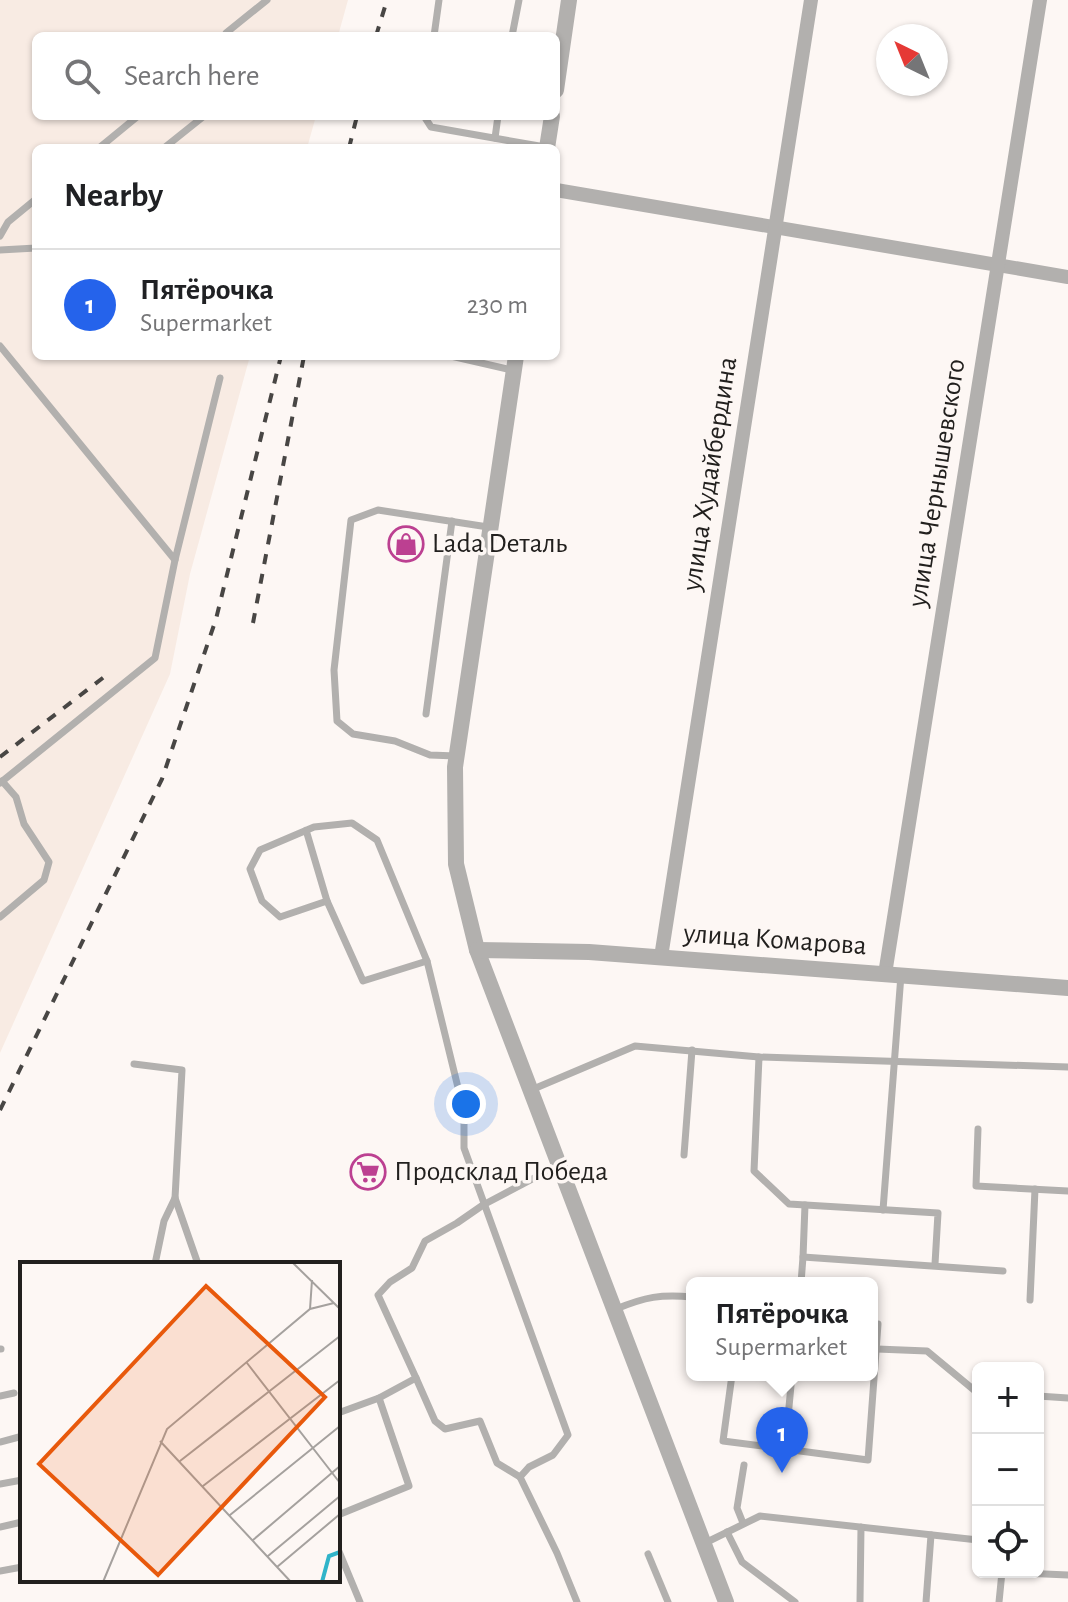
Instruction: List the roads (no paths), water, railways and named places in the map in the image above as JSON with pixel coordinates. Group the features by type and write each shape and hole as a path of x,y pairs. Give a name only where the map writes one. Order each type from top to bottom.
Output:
{"street":[{"name":"улица Худайбердина","path":"661,957 811,0"},
{"name":"улица Чернышевского","path":"893,975 1040,0"},
{"path":"560,46 564,1"},
{"path":"548,144 552,120"},
{"path":"560,191 1068,277"},
{"path":"515,363 456,756 456,864 477,950 726,1602"},
{"name":"улица Комарова","path":"477,950 589,952 1068,988"}],"lane":[{"path":"227,32 267,0"},
{"path":"435,32 439,0"},
{"path":"513,32 519,0"},
{"path":"104,144 133,120"},
{"path":"169,144 199,120"},
{"path":"427,120 431,127 527,144"},
{"path":"495,138 497,120"},
{"path":"0,236 8,222 32,202"},
{"path":"0,250 32,248"},
{"path":"0,346 175,560"},
{"path":"488,360 515,363"},
{"path":"0,917 44,880 49,862 24,824 16,797 1,782 155,658 175,560 220,378"},
{"path":"456,756 430,755 395,741 353,734 337,721 334,670 351,520 378,510 491,527"},
{"path":"426,714 452,521"},
{"path":"327,901 280,917 262,901 250,869 260,850 314,827 352,823 377,840 427,961 464,1112 464,1148 568,1435 553,1455 529,1467 520,1477"},
{"path":"306,830 327,901 363,981 427,961"},
{"path":"883,1210 894,1061 893,975"},
{"path":"531,1090 635,1046 759,1057 1068,1067"},
{"path":"684,1155 692,1050"},
{"path":"759,1057 754,1171 789,1204 938,1213 935,1264"},
{"path":"134,1064 182,1070 175,1198 197,1262"},
{"path":"978,1129 976,1186 1068,1191"},
{"path":"559,1165 483,1205 425,1241 412,1268 390,1282 378,1295 435,1421 445,1429 480,1421 497,1463 520,1477 577,1602"},
{"path":"1030,1300 1035,1189"},
{"path":"155,1262 164,1221 175,1198"},
{"path":"801,1277 805,1205"},
{"path":"803,1257 1003,1271"},
{"path":"614,1310 663,1294 686,1296"},
{"path":"878,1349 927,1351 972,1385"},
{"path":"340,1412 379,1398 416,1378"},
{"path":"731,1381 723,1441 868,1460 874,1381"},
{"path":"785,1449 791,1381"},
{"path":"0,1396 14,1393"},
{"path":"1044,1396 1068,1398"},
{"path":"340,1514 409,1486 379,1398"},
{"path":"0,1442 19,1437"},
{"path":"743,1523 737,1508 744,1465"},
{"path":"0,1484 20,1480"},
{"path":"703,1544 760,1516 972,1539"},
{"path":"0,1527 20,1522"},
{"path":"860,1602 861,1527"},
{"path":"727,1532 742,1562 795,1602"},
{"path":"926,1602 931,1535"},
{"path":"340,1554 360,1602"},
{"path":"648,1554 668,1602"},
{"path":"0,1571 20,1567"},
{"path":"1044,1574 1068,1575"},
{"path":"999,1602 1001,1578"}],"railway":[{"path":"377,32 387,0"},
{"path":"350,144 356,120"},
{"path":"0,1110 162,779 216,619 280,360"},
{"path":"253,623 303,360"},
{"path":"0,757 104,677"}],"place":[{"name":"Lada Dеталь","path":"406,544"},
{"name":"Продсклад Победа","path":"368,1172"},
{"name":"Пятёрочка","path":"782,1473"}]}
